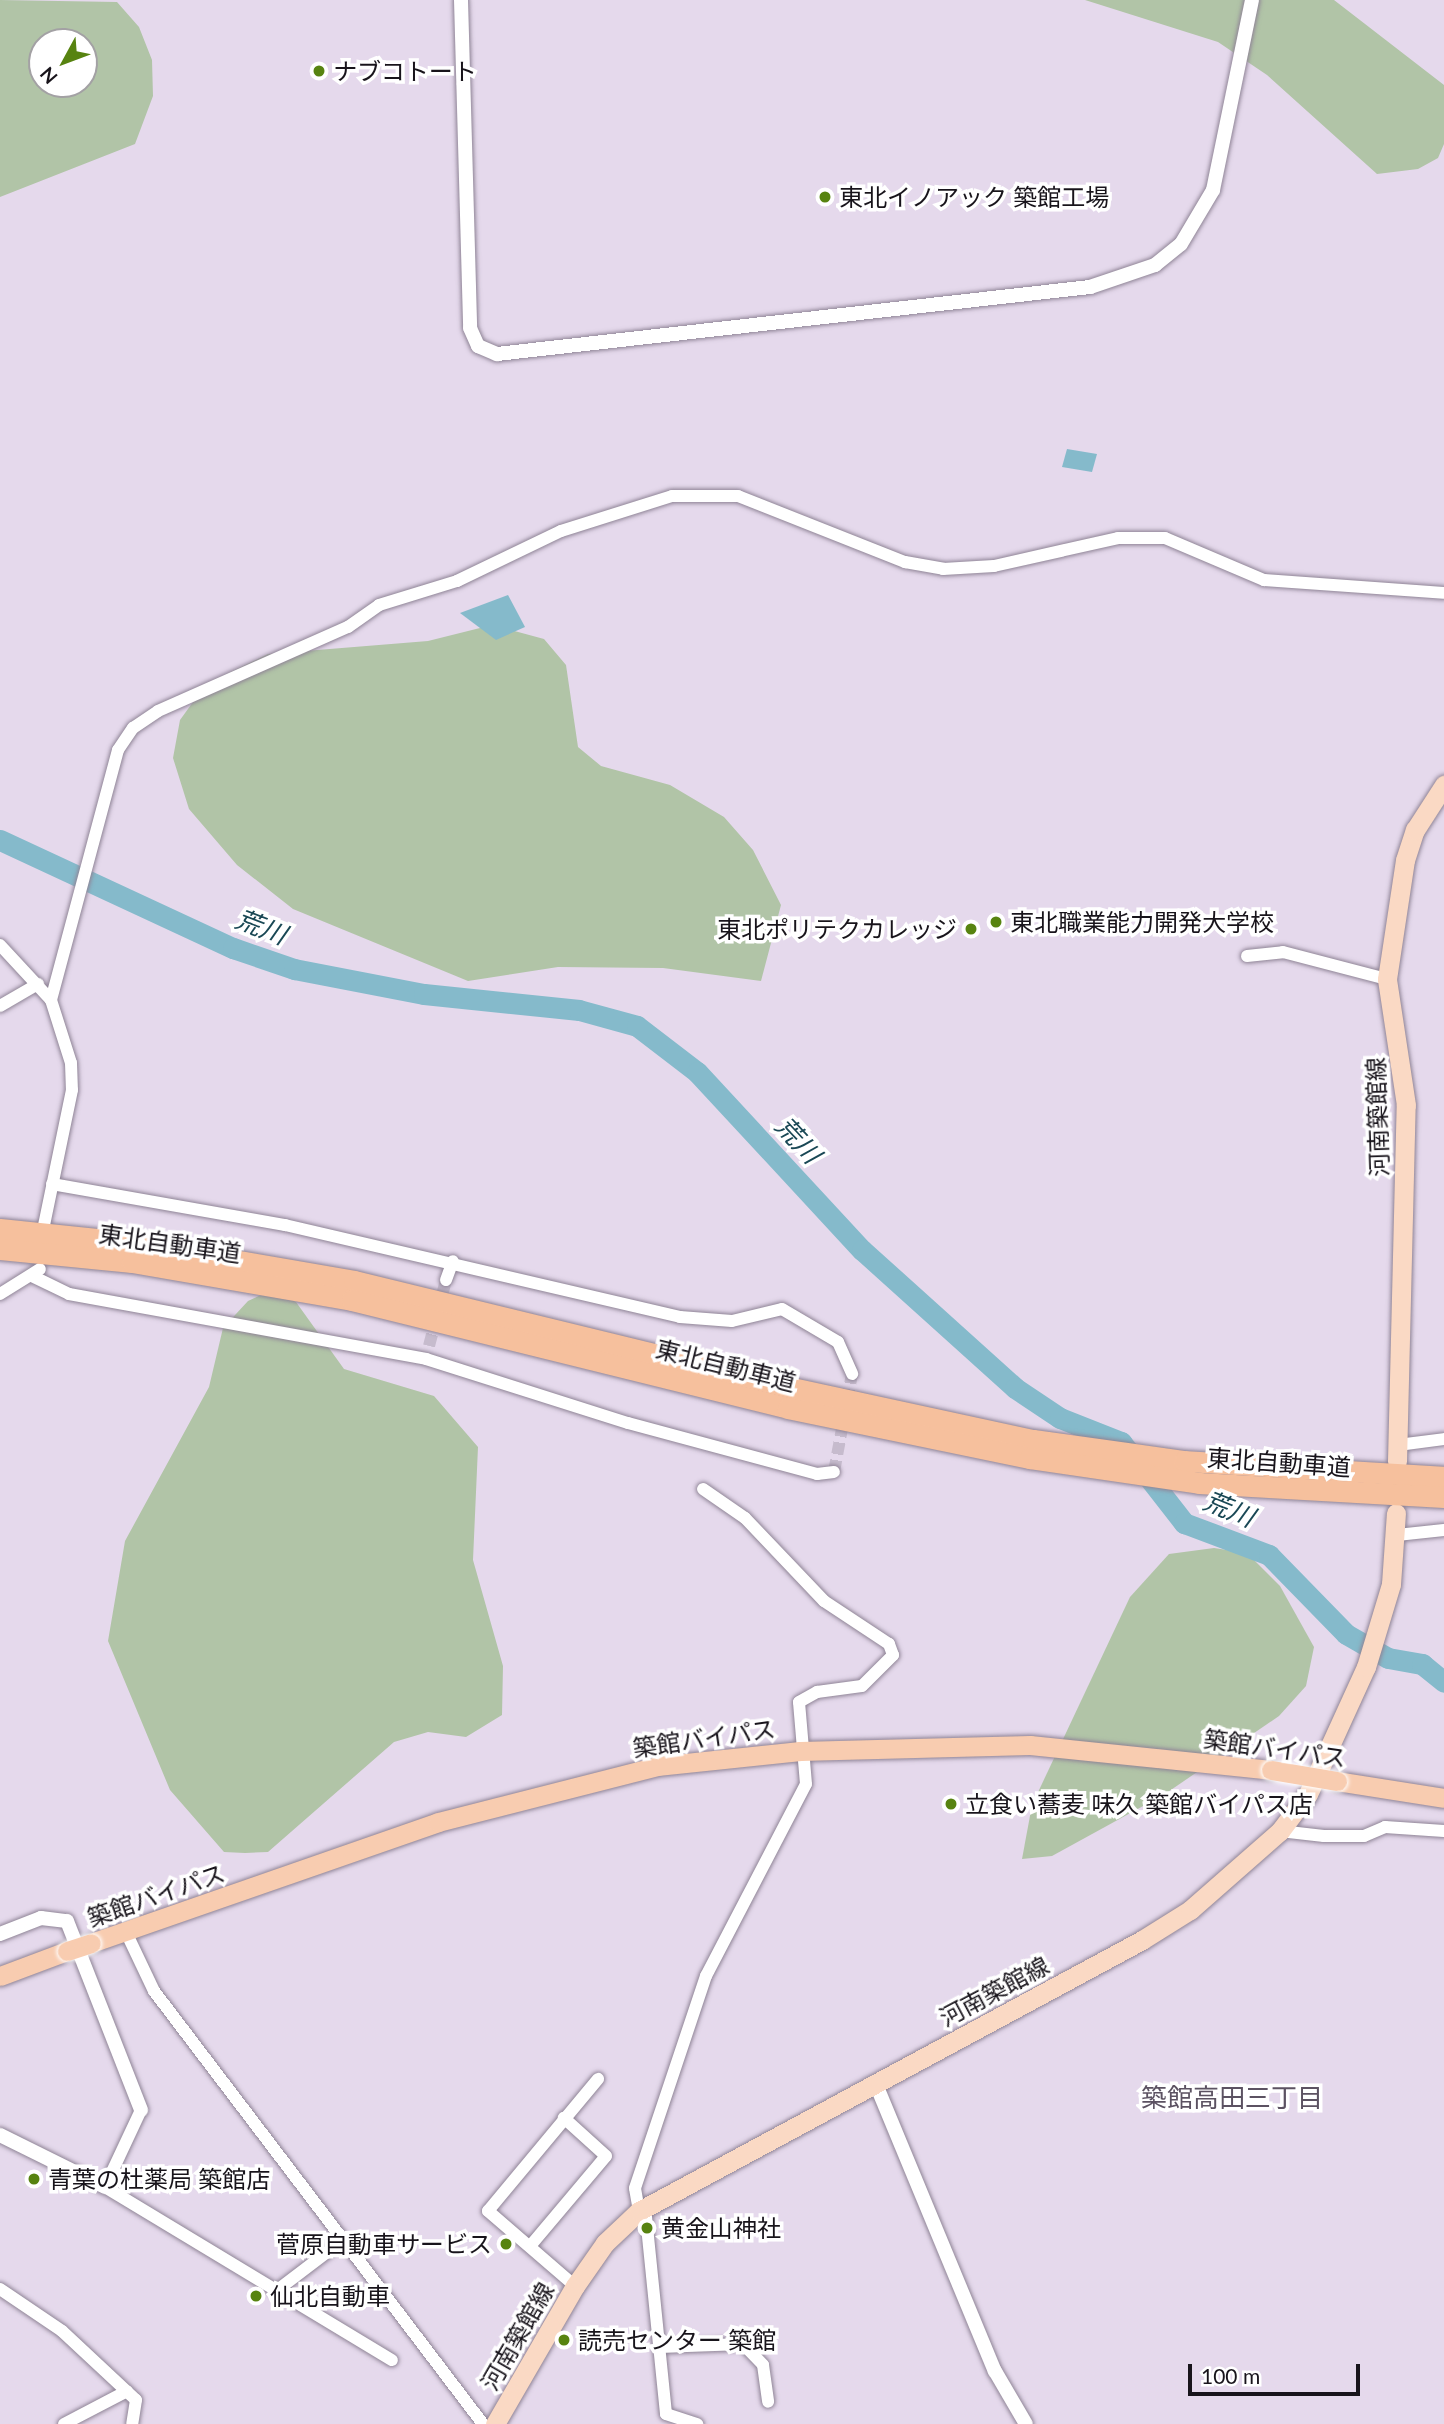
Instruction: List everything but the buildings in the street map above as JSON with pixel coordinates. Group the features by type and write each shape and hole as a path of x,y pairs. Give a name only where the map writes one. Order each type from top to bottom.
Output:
{"highway":[{"name":"東北自動車道","path":"0,1229 135,1243 354,1281 928,1420 1091,1449 1185,1461 1444,1477"},
{"name":"東北自動車道","path":"0,1249 132,1262 352,1300 925,1439 1109,1471 1199,1483 1444,1497"},
{"name":"築館バイパス","path":"0,1976 438,1822 657,1766 800,1751 1030,1745 1271,1770 1444,1798"}],"main road":[{"name":"河南築館線","path":"1397,1453 1406,1105 1387,979 1405,860 1415,830 1444,785"},
{"name":"河南築館線","path":"495,2424 575,2286 605,2243 642,2209 1190,1910 1279,1831 1308,1794 1366,1667 1378,1632 1396,1535 1396,1513"}],"street":[{"path":"461,0 470,328 478,346 497,354 1090,287 1155,265 1181,244 1213,190 1252,0"},
{"path":"44,1225 71,1069 52,997 78,891 118,750 133,728 158,710 329,636 379,605 457,581 561,531 672,496 738,496 905,562 943,569 994,566 1118,538 1165,538 1264,580 1444,593"},
{"path":"0,945 52,997"},
{"path":"1247,956 1283,952 1387,979"},
{"path":"0,1006 38,984"},
{"path":"52,1184 453,1261 701,1320 732,1321 782,1310 838,1342 852,1374"},
{"path":"446,1280 453,1261"},
{"path":"0,1294 36,1272 69,1294 427,1352 628,1423 817,1474 834,1472"},
{"path":"1397,1453 1444,1439"},
{"path":"697,2424 666,2414 642,2209 635,2188 706,1976 806,1784 800,1751 799,1702 817,1692 862,1686 893,1650 848,1621 745,1518 703,1489"},
{"path":"1396,1535 1444,1530"},
{"path":"1279,1831 1324,1836 1364,1836 1385,1827 1444,1831"},
{"path":"0,1934 41,1918 58,1917 73,1928 141,2110 105,2187"},
{"path":"126,1932 154,1991 483,2424"},
{"path":"575,2286 531,2245 488,2211 598,2079"},
{"path":"875,2082 995,2371 1026,2424"},
{"path":"531,2245 606,2156 564,2118"},
{"path":"0,2135 105,2187 280,2288 392,2360"},
{"path":"280,2288 342,2241"},
{"path":"0,2289 62,2331 136,2400 132,2424"},
{"path":"659,2347 743,2344 763,2365 768,2402"},
{"path":"64,2424 127,2391"}],"green space":[{"path":"0,0 117,2 139,27 152,60 153,96 135,144 0,197"},
{"path":"1085,0 1334,0 1444,85 1444,144 1438,158 1418,169 1377,174 1267,75 1218,42"},
{"path":"492,625 544,639 566,665 578,747 601,766 670,785 724,817 753,850 781,905 761,981 663,968 558,967 468,981 293,909 237,865 189,809 173,758 180,720 206,684 268,654 428,641"},
{"path":"271,1290 296,1302 344,1369 434,1396 478,1447 473,1560 503,1666 502,1715 466,1737 428,1732 394,1742 268,1852 224,1852 170,1790 108,1641 125,1541 209,1387 223,1328 248,1301"},
{"path":"1214,1548 1247,1553 1280,1586 1314,1647 1306,1686 1279,1716 1165,1794 1052,1856 1022,1859 1032,1805 1130,1597 1169,1554"}],"water":[{"path":"1067,449 1097,454 1092,472 1062,467"},
{"path":"508,595 525,627 496,640 460,613"}],"waterway":[{"name":"荒川","path":"0,840 233,948 294,969 424,994 579,1010 637,1026 697,1072 862,1250 1015,1388 1060,1418 1121,1442 1184,1523 1269,1555 1346,1634 1388,1658 1422,1664 1444,1682"}],"tunnel":[{"path":"429,1346 446,1280"},
{"path":"834,1472 852,1374"}],"place":[{"name":"ナブコトート","path":"319,71"},
{"name":"東北イノアック 築館工場","path":"825,197"},
{"name":"東北職業能力開発大学校","path":"996,922"},
{"name":"東北ポリテクカレッジ","path":"971,929"},
{"name":"立食い蕎麦 味久 築館バイパス店","path":"951,1804"},
{"name":"青葉の杜薬局 築館店","path":"34,2179"},
{"name":"黄金山神社","path":"647,2228"},
{"name":"菅原自動車サービス","path":"506,2244"},
{"name":"仙北自動車","path":"256,2296"},
{"name":"読売センター 築館","path":"564,2340"}],"district":[{"name":"築館高田三丁目","path":"1232,2098"}]}
